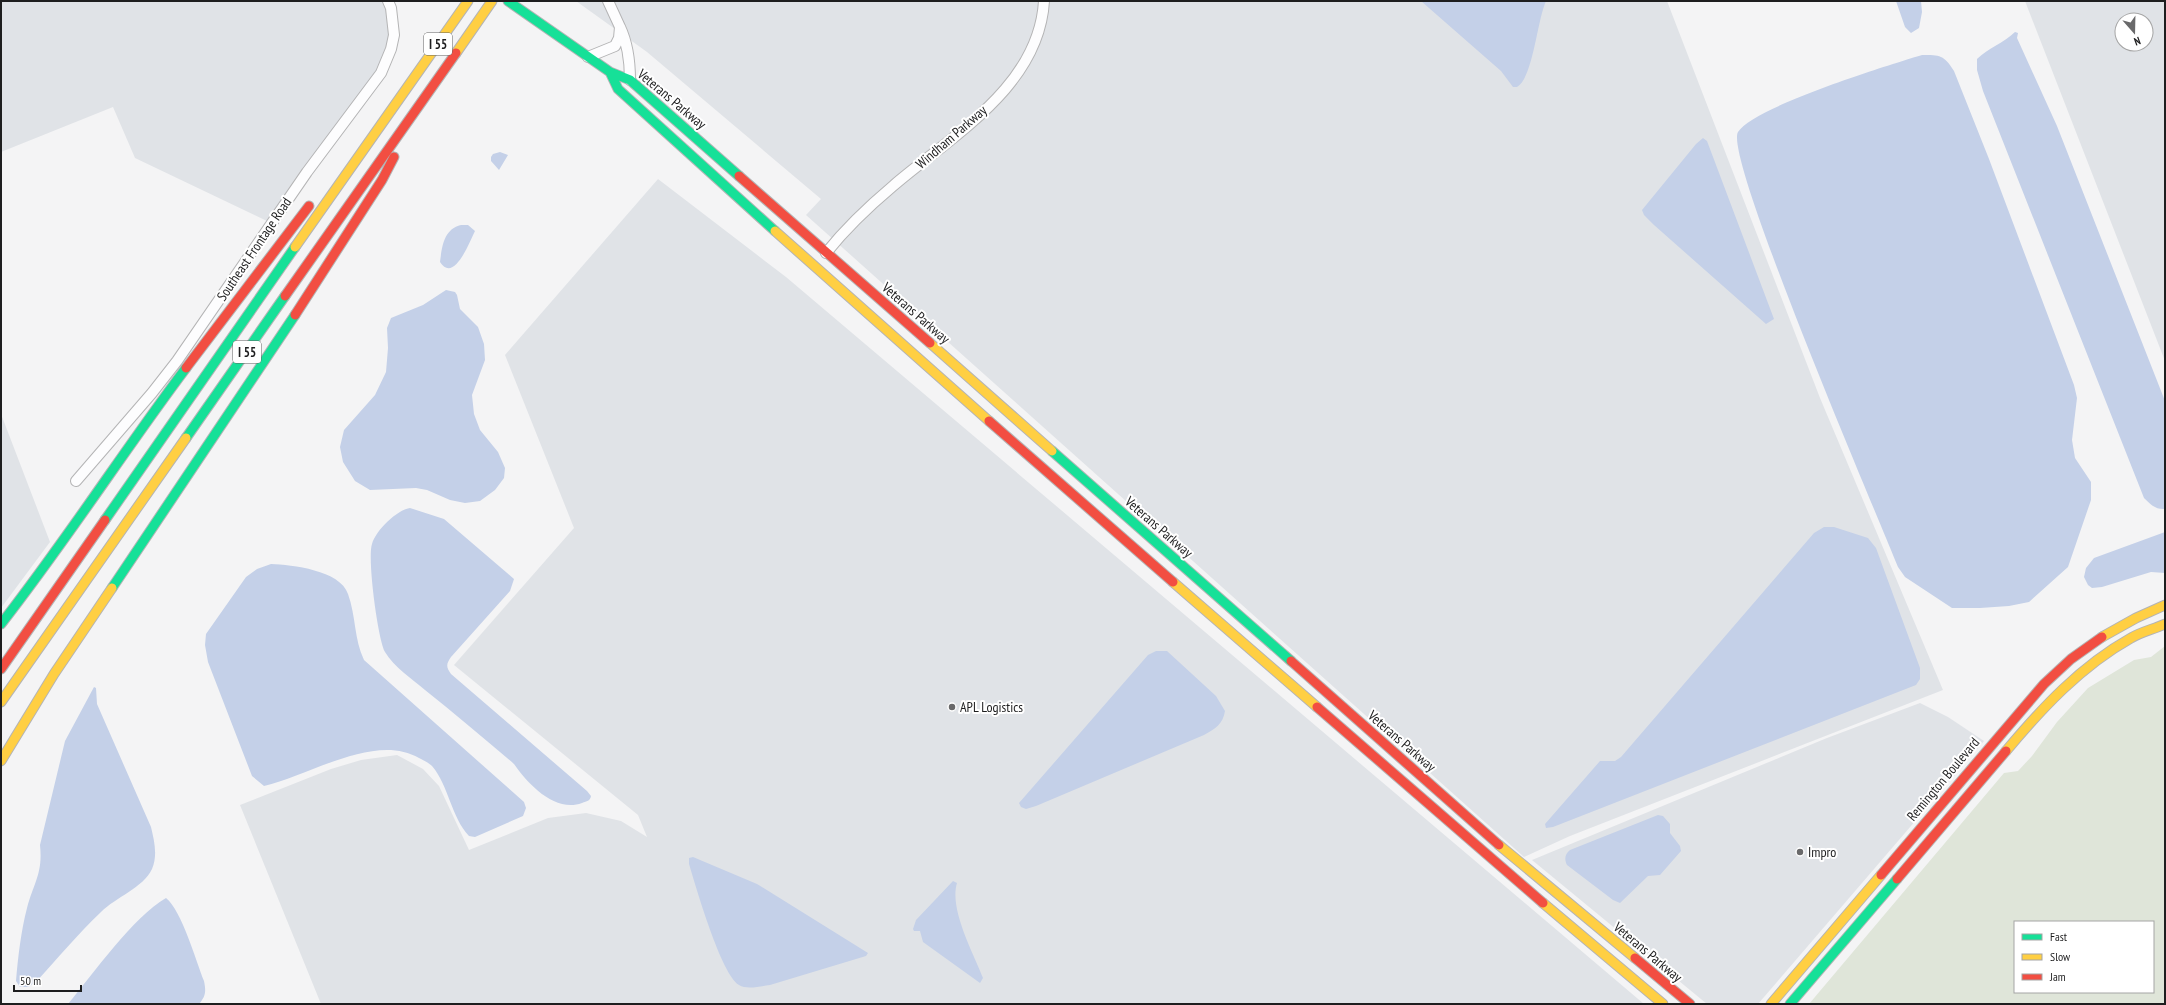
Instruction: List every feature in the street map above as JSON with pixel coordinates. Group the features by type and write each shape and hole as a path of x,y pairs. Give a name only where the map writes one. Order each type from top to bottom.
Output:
{"main road":[{"name":"I 55","path":"1,668 407,86 468,1"},
{"name":"I 55","path":"1,702 492,1"},
{"name":"Veterans Parkway","path":"508,1 610,72 630,80 1540,881 1690,1004"},
{"name":"Veterans Parkway","path":"610,72 618,89 716,178 1176,584 1535,898 1663,1004"},
{"path":"1,624 30,587 145,423 288,233 407,86"},
{"path":"1,761 74,643 159,520 382,180 424,96"},
{"name":"Remington Boulevard","path":"1771,1004 2021,710 2058,670 2096,641 2130,621 2165,605"},
{"path":"1790,1004 2042,710 2081,672 2131,638 2165,624"}],"street":[{"name":"Southeast Frontage Road","path":"76,481 152,393 177,361 307,172 381,73 391,49 394,35 391,8 388,1"},
{"path":"608,1 626,38 630,80"},
{"name":"Windham Parkway","path":"826,253 860,214 971,122 1016,76 1034,46 1043,16 1044,1"},
{"path":"588,57 615,46 619,38 620,27"}],"shaded area":[{"path":"1,1 384,1 389,27 387,50 374,78 269,222 135,158 113,107 1,152"},
{"path":"576,1 1667,1 1820,398 1943,690 1570,836 1524,857 806,215 821,199 647,52"},
{"path":"2025,1 2165,1 2165,361"},
{"path":"658,179 786,277 1644,1004 321,1004 240,805 331,769 361,760 397,755 423,769 439,786 469,850 548,818 586,813 621,821 647,837 638,815 454,665 574,528 505,355"},
{"path":"1,414 50,542 1,608"},
{"path":"2165,646 2165,1004 1809,1004 2004,773 2018,771 2032,756 2057,722 2088,688 2134,660 2151,657"},
{"path":"1920,703 1948,717 1984,741 1758,1004 1707,1004 1532,860 1827,738"}],"water":[{"path":"1421,1 1546,1 1531,61 1522,82 1517,87 1513,87 1501,71"},
{"path":"1896,1 1921,1 1922,12 1919,28 1911,33 1905,27"},
{"path":"2015,32 2018,33 2017,38 2057,126 2165,401 2165,509 2156,508 2144,498 1983,91 1977,70 1977,59"},
{"path":"1922,55 1941,57 1954,71 1989,159 2074,385 2077,398 2072,440 2075,458 2091,482 2091,500 2068,567 2029,602 2009,606 1952,608 1905,577 1898,567 1805,340 1754,203 1740,156 1738,132 1749,122 1768,111 1794,99 1853,77"},
{"path":"1703,138 1707,141 1774,319 1766,324 1654,225 1644,215 1642,210 1696,144"},
{"path":"500,152 508,155 499,170 491,161 491,157 493,154"},
{"path":"468,225 475,231 461,258 456,264 451,268 445,267 440,262 443,244 447,234 455,227"},
{"path":"446,290 455,292 460,309 478,327 484,344 485,360 472,395 474,414 480,430 498,452 505,468 504,478 495,490 480,501 465,503 450,500 427,490 416,488 370,490 355,481 343,462 340,447 344,430 375,395 386,372 388,348 387,328 391,318 423,305"},
{"path":"410,508 444,519 514,579 510,591 451,657 447,667 451,674 587,791 591,796 588,801 572,805 562,804 543,795 527,780 514,764 393,663 385,652 379,632 374,599 371,565 372,544 382,527 399,512"},
{"path":"1824,527 1834,527 1868,538 1876,548 1920,668 1920,679 1916,685 1553,827 1546,828 1545,824 1600,761 1615,761 1621,757 1814,533"},
{"path":"2165,532 2165,573 2151,572 2102,587 2092,588 2088,585 2084,577 2086,568 2094,558"},
{"path":"271,564 314,570 336,579 343,586 351,602 358,644 364,660 524,802 526,808 523,816 475,837 469,836 458,820 438,774 432,766 419,758 402,751 383,750 342,758 282,781 264,786 252,776 208,662 205,645 206,634 246,577 257,569"},
{"path":"1156,651 1167,651 1216,696 1225,711 1224,716 1218,726 1204,735 1036,806 1026,809 1021,807 1019,803 1148,655"},
{"path":"94,687 96,688 97,704 151,827 155,848 154,864 148,876 142,882 101,912 76,937 36,982 28,987 20,987 16,981 23,926 39,870 41,855 40,845 65,741"},
{"path":"1658,815 1663,816 1670,824 1670,833 1680,846 1681,851 1660,875 1648,876 1620,903 1613,900 1567,865 1566,857 1570,850"},
{"path":"693,857 757,884 868,953 866,956 770,985 750,987 739,985 732,978 725,965 710,929 689,864 689,858"},
{"path":"953,881 957,883 955,893 959,918 983,978 980,983 923,942 920,931 914,931 913,929 916,920"},
{"path":"166,898 178,914 193,949 204,981 205,993 199,1004 68,1004 114,946 140,918"}],"traffic: fast":[{"path":"508,1 610,72 630,80 739,176"},
{"path":"610,72 618,89 775,231"},
{"path":"105,520 295,247"},
{"path":"186,438 285,296"},
{"path":"112,588 295,315"},
{"path":"1,624 25,593 186,368"},
{"path":"1052,451 1291,661"},
{"path":"1790,1004 1897,879"}],"traffic: slow":[{"path":"295,247 468,1"},
{"path":"456,53 492,1"},
{"path":"775,231 989,421"},
{"path":"930,343 1052,451"},
{"path":"1,702 186,438"},
{"path":"1173,582 1317,707"},
{"path":"1,761 54,674 112,588"},
{"path":"2102,637 2136,618 2165,605"},
{"path":"2006,751 2048,704 2095,661 2135,636 2165,624"},
{"path":"1499,845 1635,958"},
{"path":"1771,1004 1881,875"},
{"path":"1543,903 1663,1004"}],"traffic: jam":[{"path":"285,296 456,53"},
{"path":"295,315 382,180 394,157"},
{"path":"739,176 930,343"},
{"path":"186,368 309,206"},
{"path":"989,421 1173,582"},
{"path":"1,669 105,520"},
{"path":"1881,875 2044,684 2071,659 2102,637"},
{"path":"1291,661 1499,845"},
{"path":"1317,707 1543,903"},
{"path":"1897,879 2006,751"},
{"path":"1635,958 1690,1004"}],"place":[{"name":"APL Logistics","path":"952,707"},
{"name":"Impro","path":"1800,852"}]}
